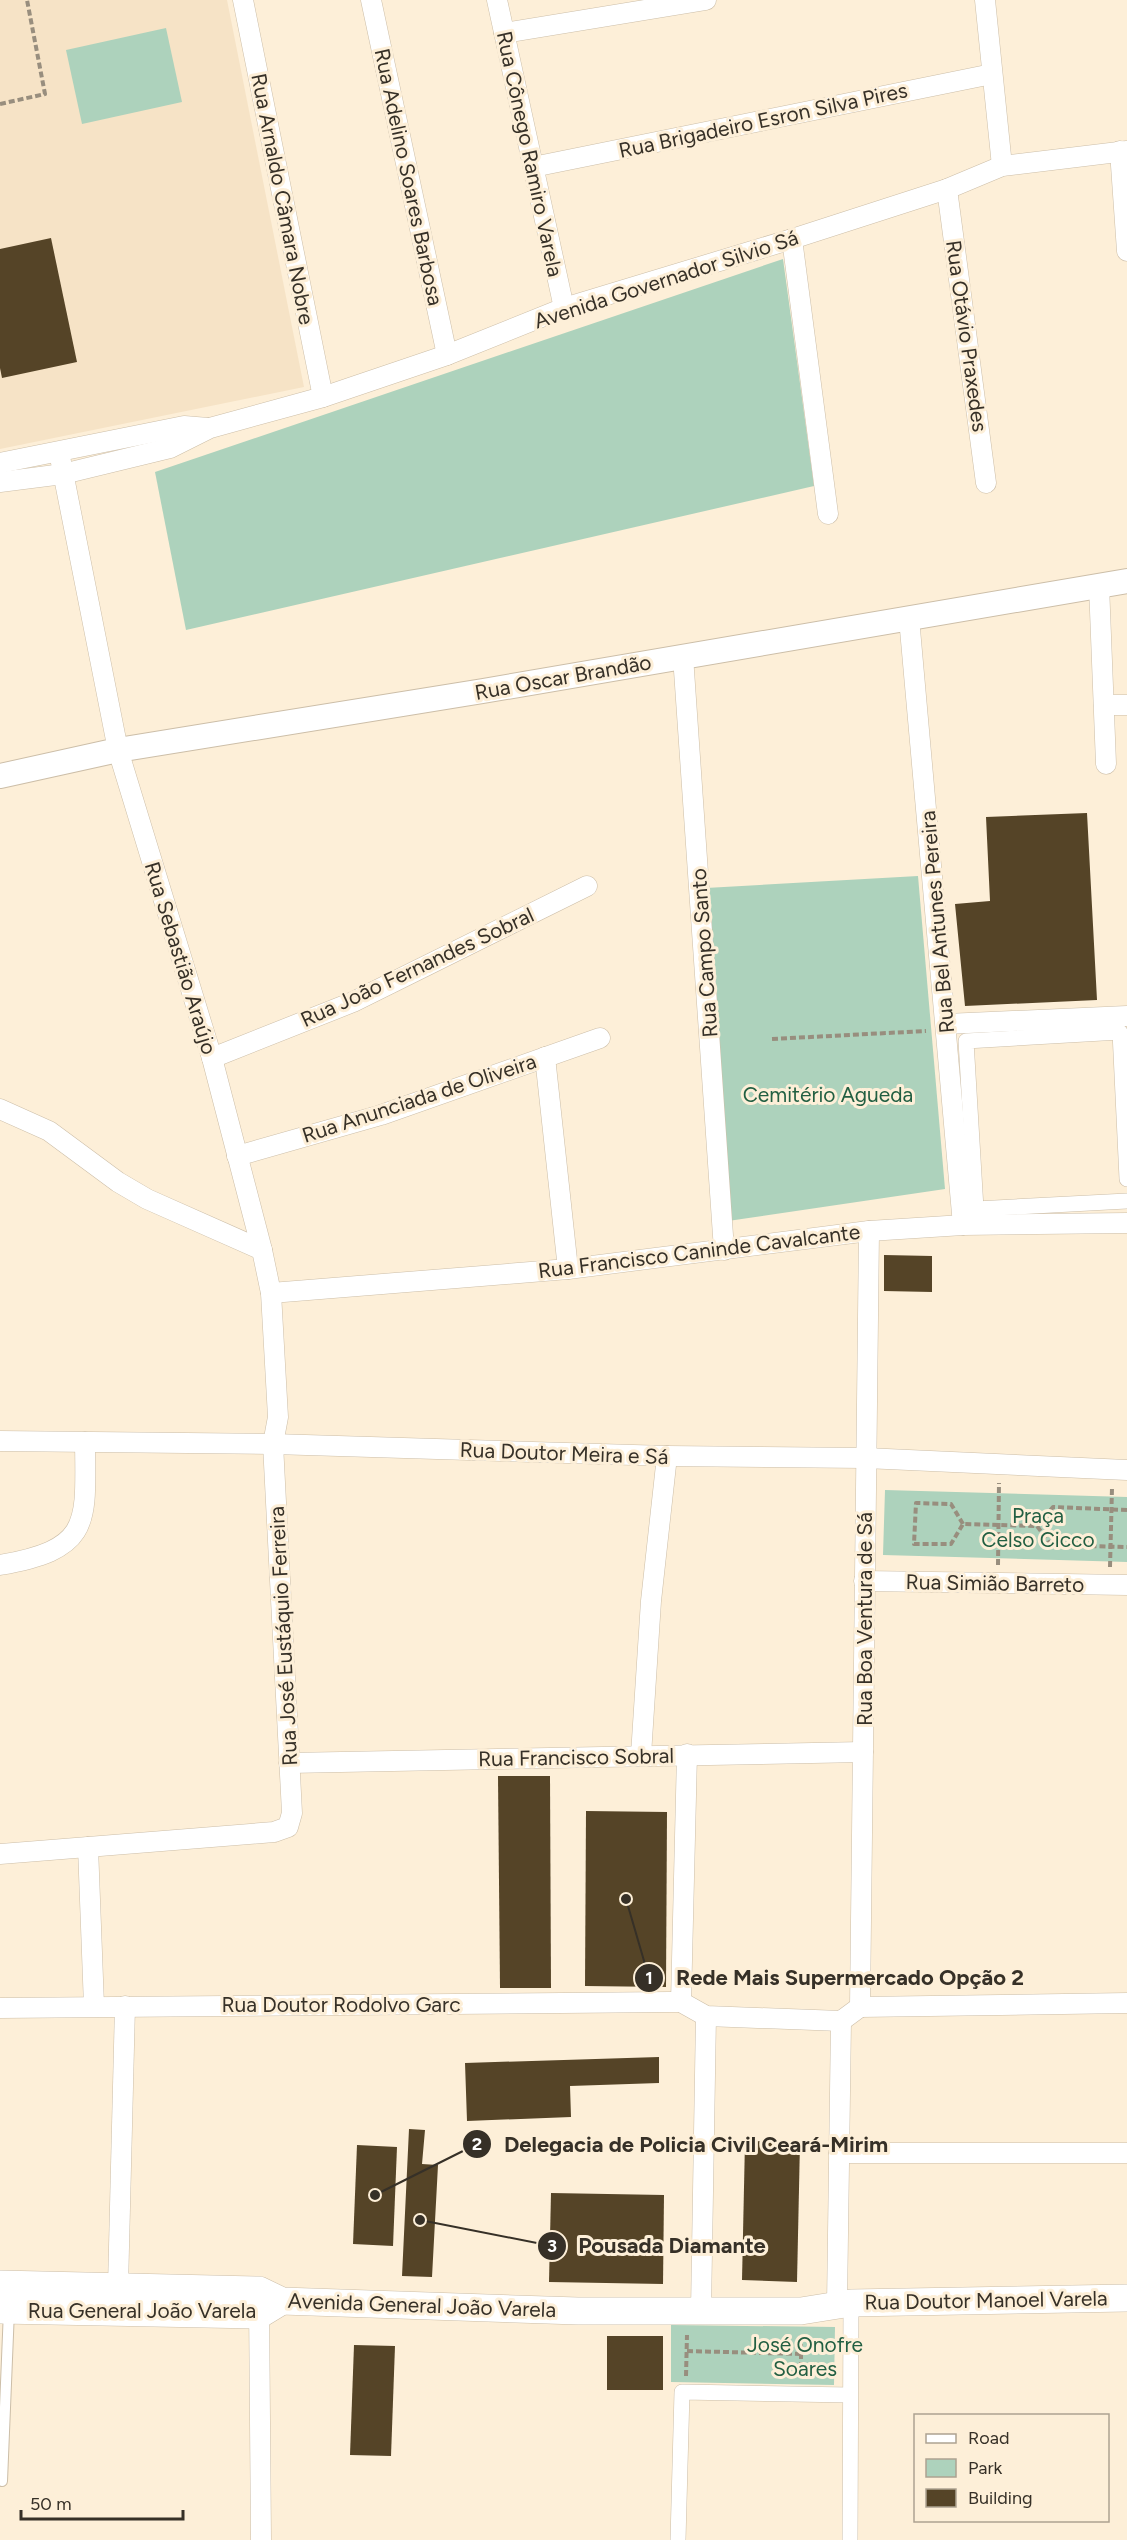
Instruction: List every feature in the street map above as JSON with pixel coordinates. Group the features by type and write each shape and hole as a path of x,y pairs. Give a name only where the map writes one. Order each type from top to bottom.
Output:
{"main road":[{"name":"Avenida General João Varela","path":"0,2284 118,2287 267,2302 578,2312 694,2320 801,2311 844,2304"},
{"name":"Rua Doutor Manoel Varela","path":"844,2304 1127,2298"},
{"name":"Rua General João Varela","path":"4,2310 267,2302"}],"street":[{"name":"Rua Arnaldo Câmara Nobre","path":"243,0 323,397"},
{"name":"Rua Adelino Soares Barbosa","path":"371,0 447,355"},
{"name":"Rua Cônego Ramiro Varela","path":"497,0 564,308"},
{"path":"504,33 706,0"},
{"path":"985,0 1002,166"},
{"name":"Rua Brigadeiro Esron Silva Pires","path":"533,167 993,74"},
{"name":"Avenida Governador Silvio Sá","path":"0,482 63,474 170,448 210,428 323,397 447,355 564,308 947,189 1002,166 1124,151"},
{"path":"1124,151 1127,251"},
{"name":"Rua Otávio Praxedes","path":"947,189 986,483"},
{"path":"792,239 828,514"},
{"name":"Avenida Governador Silvio Sá","path":"0,463 184,426 210,428"},
{"name":"Rua Sebastião Araújo","path":"59,452 118,750 212,1058 262,1250 271,1293 278,1417 273,1444"},
{"name":"Rua Oscar Brandão","path":"0,776 118,750 1127,581"},
{"path":"1099,585 1106,764"},
{"name":"Rua Bel Antunes Pereira","path":"909,618 963,1225"},
{"name":"Rua Campo Santo","path":"683,656 724,1250"},
{"path":"1104,705 1127,705"},
{"name":"Rua João Fernandes Sobral","path":"212,1058 353,1002 587,886"},
{"path":"946,1024 1127,1016"},
{"path":"1127,1179 1120,1032 966,1041 976,1209 1127,1201"},
{"name":"Rua Anunciada de Oliveira","path":"237,1156 381,1115 600,1038"},
{"path":"545,1057 568,1269"},
{"path":"0,1109 49,1131 118,1182 147,1199 262,1250"},
{"name":"Rua Francisco Caninde Cavalcante","path":"271,1293 568,1269 869,1231 963,1225 1127,1223"},
{"name":"Rua Boa Ventura de Sá","path":"860,2007 869,1231"},
{"name":"Rua Doutor Meira e Sá","path":"0,1441 273,1444 667,1456 865,1458 1120,1469"},
{"path":"0,1565 48,1554 61,1548 71,1538 81,1522 84,1508 85,1442"},
{"name":"Rua José Eustáquio Ferreira","path":"88,1847 274,1832 288,1827 292,1813 273,1444"},
{"path":"642,1755 651,1601 667,1456"},
{"name":"Rua Simião Barreto","path":"864,1581 1118,1585"},
{"name":"Rua Francisco Sobral","path":"290,1763 863,1752"},
{"path":"687,1754 681,2002 706,2016 841,2021 860,2007 1127,2003"},
{"path":"0,1854 88,1847 94,2006"},
{"name":"Rua Doutor Rodolvo Garc","path":"0,2008 681,2002"},
{"path":"118,2287 125,2006"},
{"path":"694,2320 706,2016"},
{"path":"841,2021 839,2152 844,2304 850,2395 850,2540"},
{"path":"839,2152 1127,2152"},
{"path":"261,2540 267,2302"},
{"path":"678,2540 681,2392 850,2395"}],"lane":[{"path":"2,2481 4,2310"}],"path":[{"path":"0,104 45,94 27,0"},
{"path":"772,1039 932,1030 946,1024"},
{"path":"998,1583 999,1464"},
{"path":"1118,1585 1110,1547 1111,1509 1120,1469"},
{"path":"916,1503 951,1504 963,1524 951,1544 915,1544 916,1503"},
{"path":"1037,1526 1053,1507 1127,1510"},
{"path":"963,1524 1037,1526"},
{"path":"1037,1526 1051,1545 1127,1547"},
{"path":"686,2392 687,2351 694,2320"},
{"path":"801,2330 802,2394"},
{"path":"687,2351 801,2354"}],"shaded area":[{"path":"0,0 227,0 304,387 0,449"}],"green space":[{"path":"166,28 182,102 82,124 66,50"},
{"path":"783,259 814,486 186,630 155,472"},
{"name":"Cemitério Agueda","path":"918,876 945,1189 728,1221 706,888"},
{"name":"Praça Celso Cicco","path":"885,1490 1127,1497 1127,1562 883,1555"},
{"name":"José Onofre Soares","path":"671,2325 835,2327 834,2385 671,2382"}],"building":[{"path":"51,238 77,362 2,378 0,368 0,249"},
{"path":"1087,813 1097,1000 965,1006 955,904 990,901 986,817"},
{"path":"884,1255 932,1256 932,1292 884,1291"},
{"path":"498,1776 550,1776 551,1988 500,1988"},
{"path":"586,1811 667,1812 666,1987 585,1986"},
{"path":"659,2057 659,2083 570,2086 571,2117 467,2121 465,2063"},
{"path":"409,2129 425,2130 422,2164 438,2165 432,2277 402,2276"},
{"path":"745,2141 800,2142 797,2282 742,2280"},
{"path":"357,2145 397,2147 393,2246 353,2244"},
{"path":"551,2193 664,2195 663,2284 549,2282"},
{"path":"607,2336 663,2336 663,2390 607,2390"},
{"path":"354,2345 395,2346 391,2456 350,2455"}],"place":[{"name":"Rede Mais Supermercado Opção 2","path":"626,1899"},
{"name":"Delegacia de Policia Civil Ceará-Mirim","path":"375,2195"},
{"name":"Pousada Diamante","path":"420,2220"}]}
